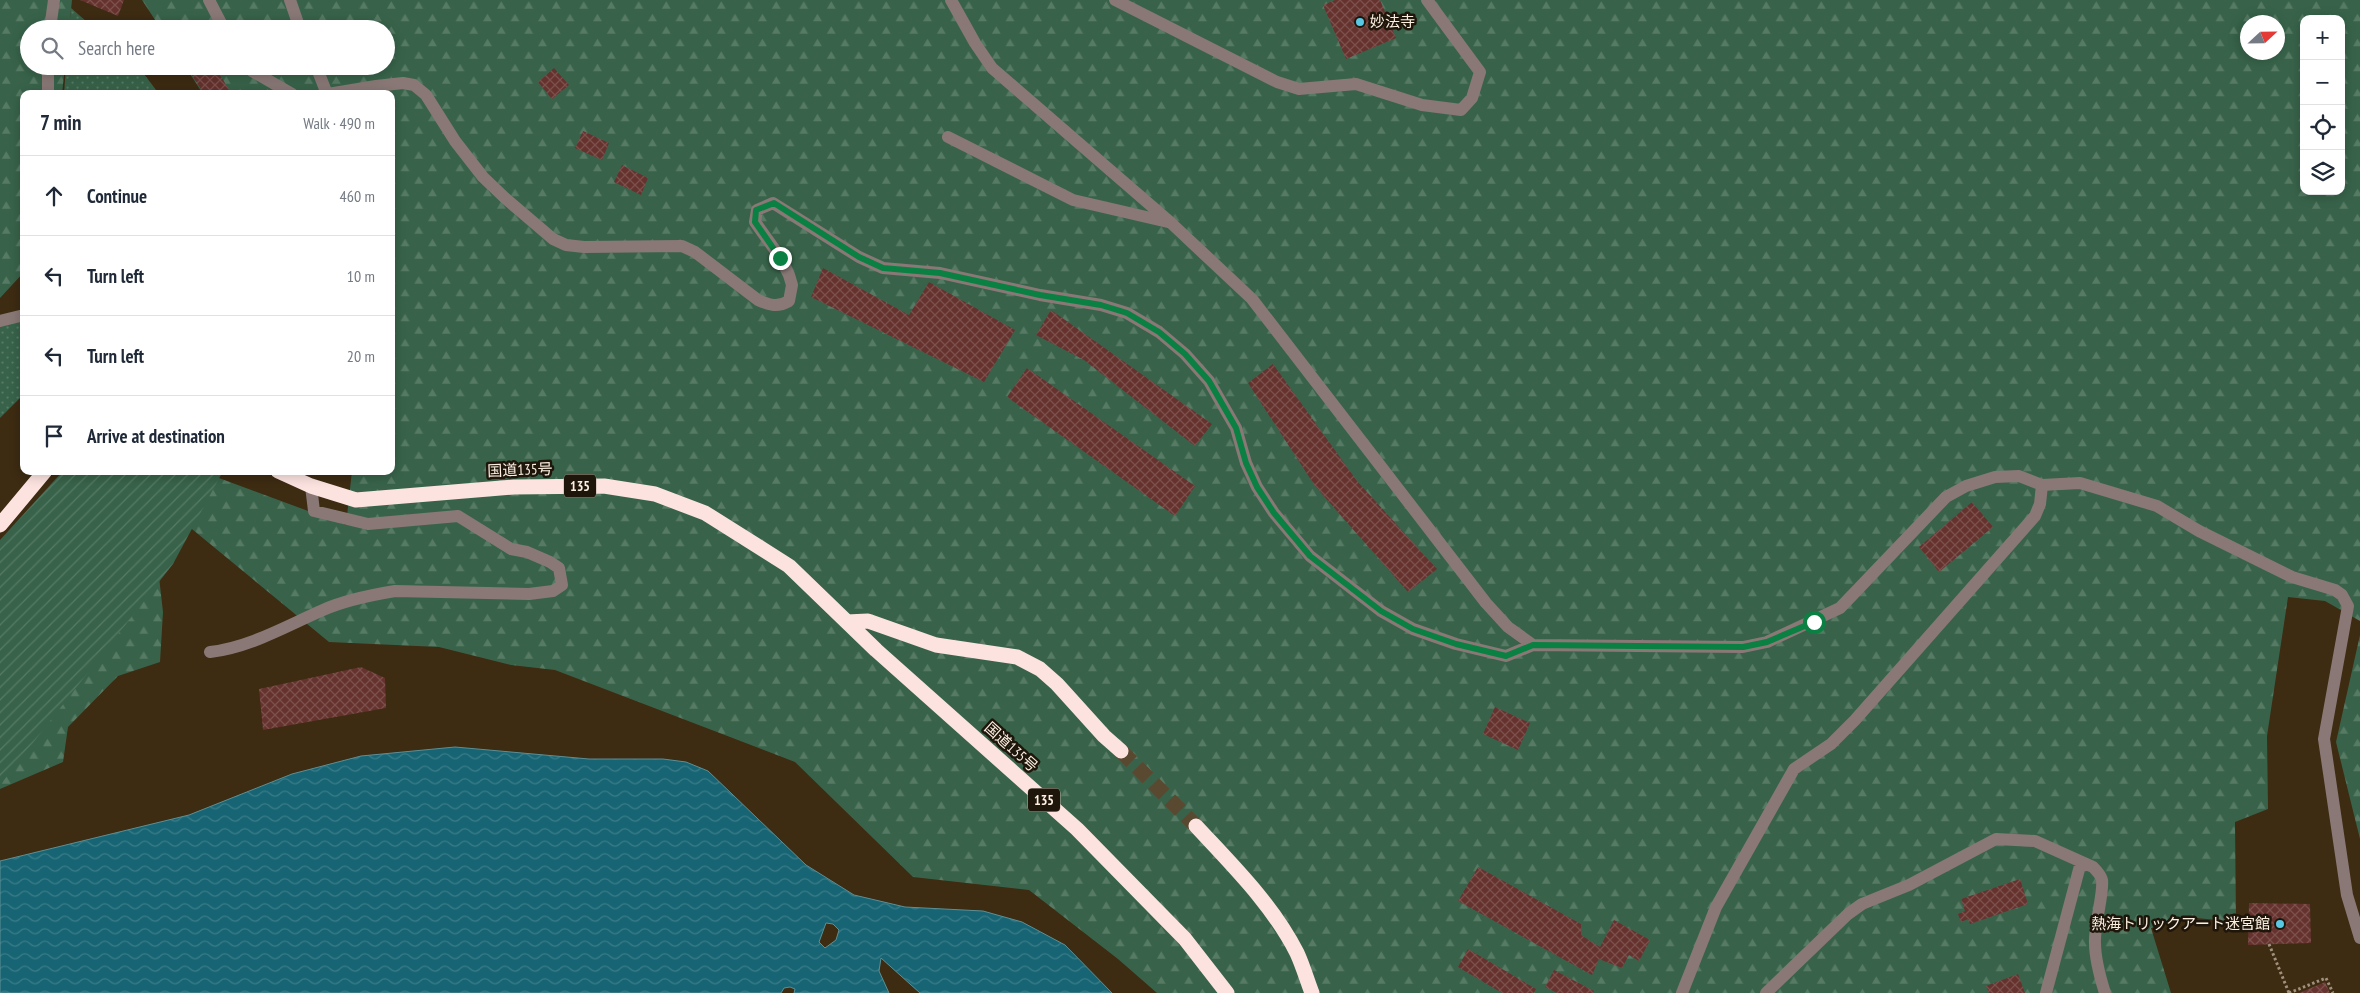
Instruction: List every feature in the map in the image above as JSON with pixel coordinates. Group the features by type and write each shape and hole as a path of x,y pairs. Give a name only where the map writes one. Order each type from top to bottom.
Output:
{"highway":[{"path":"0,525 42,475"},
{"name":"国道135号","path":"287,475 312,486 356,500 514,487 604,486 655,494 704,513 789,566 847,622 1077,829 1186,939 1228,993"},
{"path":"847,622 868,621 936,645 1017,657 1040,669 1057,684 1120,751"},
{"path":"1196,826 1258,893 1275,916 1298,954 1312,993"}],"street":[{"path":"51,20 54,0"},
{"path":"209,0 219,20"},
{"path":"290,0 297,20"},
{"path":"951,0 975,43 992,68 1170,222 1252,299 1486,603 1508,627 1533,645"},
{"path":"1115,0 1277,82 1299,89 1356,84 1422,105 1461,110 1472,98 1480,72 1428,0"},
{"path":"48,75 48,90"},
{"path":"259,75 285,90"},
{"path":"320,75 326,90"},
{"path":"352,90 403,83 414,85 426,95 455,141 483,177 553,238 566,245 584,247 682,246 695,252 758,300 769,305 780,306 789,302 792,284 780,258 755,222 756,210 774,203 859,257 883,268 940,273 1040,295 1101,305 1127,313 1159,332 1185,354 1209,381 1236,428 1246,463 1257,487 1274,513 1310,556 1381,611 1413,629 1456,644 1506,656 1533,645 1743,647 1767,642 1840,608 1946,497 1966,486 1995,477 2019,476 2042,486 2080,483 2157,506 2199,531 2292,577 2336,590 2342,595 2348,606 2324,739 2347,895 2360,938"},
{"path":"948,137 1073,200 1170,222"},
{"path":"0,321 20,316"},
{"path":"210,652 229,649 247,643 325,609 374,594 394,592 529,594 553,591 562,586 559,568 527,552 511,549 458,516 368,524 314,511 312,486"},
{"path":"1682,993 1716,907 1794,769 1831,744 1854,720 2035,516 2040,504 2042,486"},
{"path":"1766,993 1848,914 1862,904 1910,885 1996,840 2035,841 2093,867 2102,880 2095,924 2095,943 2096,961 2105,993"},
{"path":"2046,993 2081,862"}],"path":[{"path":"2269,944 2289,993 2326,978 2333,993"}],"green space":[{"path":"0,0 72,0 70,20 20,20 20,75 64,75 62,90 20,90 20,276 0,298"},
{"path":"142,0 2360,0 2360,621 2325,601 2288,597 2267,736 2268,809 2235,822 2236,922 2187,917 2151,928 2171,993 1157,993 1118,959 1029,890 913,877 795,762 555,670 511,665 439,647 329,642 147,492 190,475 211,475 346,525 352,475 395,475 395,90 200,90 191,75 395,75 395,20 155,20"},
{"path":"71,8 85,20 70,20"},
{"path":"65,75 145,75 156,90 64,90"},
{"path":"20,310 20,398 0,418 0,325"},
{"path":"59,475 221,475 173,564 0,785 0,540"},
{"path":"155,542 163,612 160,662 118,676 68,727 63,762 0,789 0,615"},
{"path":"2360,635 2360,839 2336,742"}],"water":[{"path":"455,747 589,759 663,759 686,762 708,771 806,865 854,895 905,907 983,911 1022,922 1065,945 1112,993 920,993 881,958 879,971 889,993 794,993 795,989 790,987 784,988 781,993 0,993 0,861 189,815 292,774 361,756","holes":["826,923 833,924 839,930 836,940 825,948 819,942"]}],"building":[{"path":"80,0 124,0 118,16"},
{"name":"妙法寺","path":"1335,0 1380,0 1396,38 1346,59 1323,5"},
{"path":"554,68 569,85 552,99 538,82"},
{"path":"192,75 220,75 229,90 201,90"},
{"path":"583,131 609,143 602,160 575,148"},
{"path":"622,165 648,178 641,195 614,182"},
{"path":"823,268 909,315 929,282 1015,330 984,382 811,297"},
{"path":"1051,310 1212,424 1195,446 1084,360 1036,335"},
{"path":"1273,364 1357,481 1437,569 1408,592 1315,486 1248,383"},
{"path":"1027,368 1195,486 1175,516 1007,397"},
{"path":"1972,502 1993,527 1939,572 1919,547"},
{"path":"361,667 385,678 386,708 263,730 259,689"},
{"path":"1495,707 1530,723 1518,750 1483,734"},
{"path":"1478,867 1581,924 1581,935 1600,947 1614,920 1650,940 1639,961 1629,955 1622,968 1599,959 1592,975 1458,901"},
{"path":"2020,879 2028,904 1970,924 1968,919 1961,922 1958,914 1965,911 1961,899"},
{"name":"熱海トリックアート迷宮館","path":"2249,903 2310,904 2311,943 2248,945"},
{"path":"1468,949 1536,989 1534,993 1502,993 1458,967"},
{"path":"1554,970 1594,991 1593,993 1557,993 1545,987"},
{"path":"2018,974 2025,993 1989,993 1986,986"},
{"path":"2325,982 2330,993 2299,993"}],"tunnel":[{"path":"1121,751 1196,826"}],"place":[{"name":"妙法寺","path":"1360,22"},
{"name":"熱海トリックアート迷宮館","path":"2280,924"}],"route":[{"path":"780,258 755,222 756,210 774,203 859,257 883,268 940,273 1040,295 1101,305 1127,313 1159,332 1185,354 1209,381 1236,428 1246,463 1257,487 1274,513 1310,556 1381,611 1413,629 1456,644 1506,656 1533,645 1743,647 1767,642 1814,622"}]}
